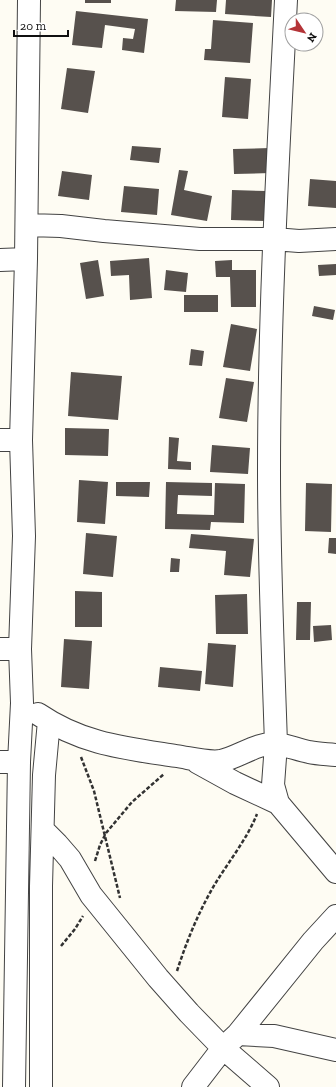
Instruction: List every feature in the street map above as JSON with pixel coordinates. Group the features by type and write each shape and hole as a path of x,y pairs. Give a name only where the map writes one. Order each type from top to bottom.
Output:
{"street":[{"path":"14,1087 8,1010 9,762 22,703 10,649 24,536 10,440 26,259 30,0"},
{"path":"271,800 276,744 269,472 274,239 286,0"},
{"path":"27,225 61,226 200,239 274,239 299,241 336,239"},
{"path":"0,260 26,259"},
{"path":"22,703 49,722 71,732 98,743 119,747 220,761 241,755 265,745 276,744 336,756"},
{"path":"41,1087 41,886 44,775 49,722"},
{"path":"184,757 271,800 336,872"},
{"path":"43,830 70,859 91,895 170,992 189,1013 230,1041 268,1087"},
{"path":"193,1087 313,941 336,916"},
{"path":"230,1041 274,1036 336,1050"}],"path":[{"path":"71,732 88,772 106,833 122,904"},
{"path":"95,862 100,845 106,833 132,802 184,757"},
{"path":"170,992 184,950 199,913 215,884 271,800"},
{"path":"41,966 62,946 75,929 85,913 91,895"}],"building":[{"path":"85,0 111,0 111,3 85,3"},
{"path":"176,0 217,0 216,12 175,11"},
{"path":"226,0 272,0 271,17 225,14"},
{"path":"76,11 148,19 144,53 122,50 123,38 133,39 135,29 105,25 102,48 72,45"},
{"path":"213,20 253,23 250,63 204,60 205,49 211,49"},
{"path":"67,68 95,71 88,113 61,109"},
{"path":"225,77 251,79 248,119 222,117"},
{"path":"132,146 161,148 159,163 130,160"},
{"path":"270,148 271,173 234,174 233,149"},
{"path":"179,170 188,171 184,190 212,196 207,221 171,215"},
{"path":"62,171 92,175 89,200 58,196"},
{"path":"310,179 336,181 336,208 308,206"},
{"path":"124,186 159,189 157,215 121,212"},
{"path":"232,190 267,191 266,221 231,220"},
{"path":"149,258 152,298 130,300 129,275 111,276 110,261"},
{"path":"98,260 104,296 86,299 80,263"},
{"path":"232,260 232,270 256,270 256,307 231,307 230,277 216,277 215,261"},
{"path":"336,264 336,275 319,276 318,265"},
{"path":"166,270 188,273 186,292 164,290"},
{"path":"184,295 218,295 218,312 184,312"},
{"path":"314,306 335,310 333,320 312,316"},
{"path":"231,324 257,329 250,371 223,367"},
{"path":"191,349 204,351 202,366 189,365"},
{"path":"71,372 122,376 118,420 68,416"},
{"path":"226,378 254,382 247,422 219,418"},
{"path":"65,428 109,429 108,456 65,455"},
{"path":"169,437 179,438 177,461 191,462 191,470 168,469"},
{"path":"212,445 250,448 248,474 210,472"},
{"path":"79,480 108,482 105,524 77,522"},
{"path":"116,482 150,482 149,497 116,496"},
{"path":"166,482 212,483 212,496 178,495 177,514 214,515 215,483 245,484 244,523 211,522 210,530 165,529"},
{"path":"306,483 332,484 331,532 305,531"},
{"path":"86,533 117,536 113,577 83,574"},
{"path":"191,534 254,539 250,577 224,575 226,551 189,548"},
{"path":"329,538 336,538 336,554 328,553"},
{"path":"171,558 180,559 179,572 170,572"},
{"path":"75,591 102,592 102,627 75,627"},
{"path":"247,594 248,634 216,634 215,595"},
{"path":"297,602 311,602 310,640 296,640"},
{"path":"331,625 332,640 314,642 313,626"},
{"path":"64,639 92,641 89,689 61,687"},
{"path":"208,643 236,645 233,687 205,684"},
{"path":"160,667 202,671 200,691 158,687"}]}
